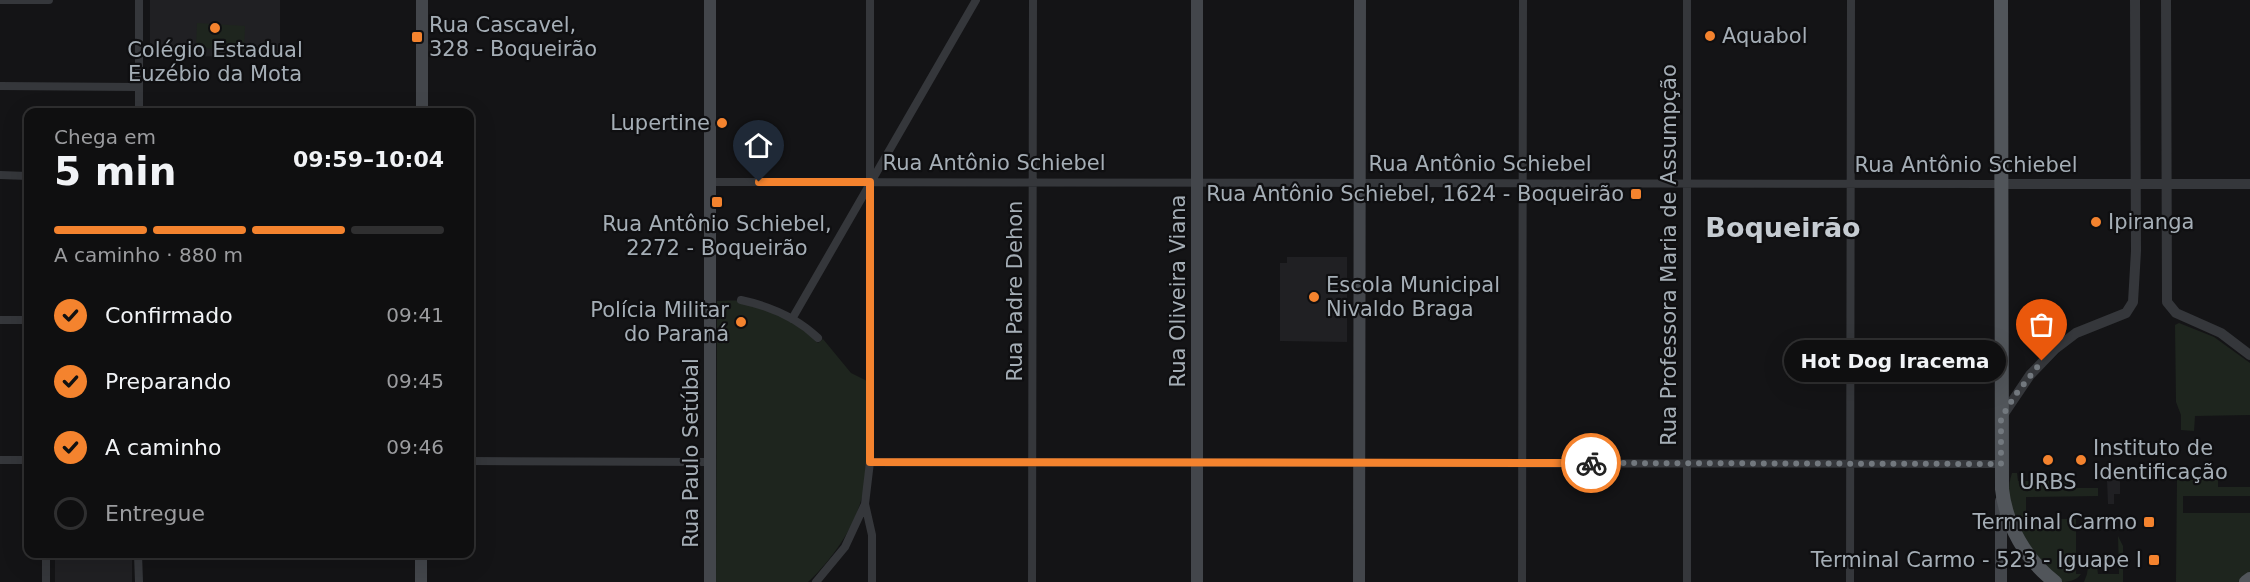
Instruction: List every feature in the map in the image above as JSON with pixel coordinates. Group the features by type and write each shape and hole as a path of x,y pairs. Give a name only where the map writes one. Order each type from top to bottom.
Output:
{"main road":[{"path":"422,0 422,108"},
{"name":"Rua Paulo Setúbal","path":"710,0 710,582"},
{"name":"Rua Oliveira Viana","path":"1197,0 1197,582"},
{"path":"1359,582 1360,0"},
{"path":"2001,0 2001,582"},
{"path":"2001,464 2003,499 2011,524 2033,561 2055,582"},
{"path":"421,558 421,582"},
{"path":"2246,582 2250,579"}],"street":[{"path":"0,0 50,0"},
{"path":"138,108 139,0"},
{"path":"816,582 845,547 865,504 870,462 870,0"},
{"path":"792,319 976,0"},
{"name":"Rua Padre Dehon","path":"1032,582 1033,0"},
{"path":"1522,582 1523,0"},
{"name":"Rua Professora Maria de Assumpção","path":"1687,0 1687,582"},
{"path":"1850,582 1851,0"},
{"path":"2001,418 2031,375 2055,349 2076,333 2126,313 2133,302 2136,251 2135,0"},
{"path":"2166,0 2167,302 2176,313 2221,333 2250,355"},
{"path":"0,87 138,87"},
{"path":"0,175 24,176"},
{"name":"Rua Antônio Schiebel","path":"710,182 2250,184"},
{"path":"741,300 760,305 792,319 818,339"},
{"path":"0,320 24,320"},
{"path":"0,460 24,460"},
{"path":"474,461 710,462"},
{"path":"870,462 2001,464"},
{"path":"865,504 872,535 872,582"},
{"path":"46,558 46,582"},
{"path":"138,558 138,582"}],"shaded area":[{"name":"Colégio Estadual Euzébio da Mota","path":"150,0 280,0 280,57 150,56"},
{"path":"197,23 245,26 244,50 196,48"},
{"name":"Escola Municipal Nivaldo Braga","path":"1287,257 1347,257 1347,342 1280,341 1280,263 1287,263"},
{"path":"717,301 750,303 782,317 802,329 818,343 823,339 851,373 867,381 866,461 861,501 843,540 808,582 716,582"},
{"path":"2179,323 2214,337 2250,363 2250,415 2195,416 2194,431 2181,430 2181,415 2176,402 2175,325"},
{"path":"2012,473 2017,473 2018,481 2067,481 2068,488 2098,488 2098,496 2026,497 2026,519 2076,519 2076,574 2081,574 2076,579 2058,582 2020,532 2010,504 2009,489"},
{"path":"2107,480 2120,480 2120,494 2114,494 2114,504 2108,504"},
{"path":"2177,480 2218,480 2218,487 2250,487 2250,496 2183,496 2183,513 2250,513 2250,574 2240,582 2176,582"},
{"path":"2118,536 2123,546 2123,582 2084,582 2088,566 2097,566 2098,574 2119,574"},
{"path":"55,558 132,558 132,582 55,582"}],"way so far":[{"path":"1591,463 2001,464 2001,418 2016,394 2042,361"}],"place":[{"name":"Colégio Estadual Euzébio da Mota","path":"215,28"},
{"name":"Aquabol","path":"1710,36"},
{"name":"Rua Cascavel, 328 - Boqueirão","path":"417,37"},
{"name":"Lupertine","path":"722,123"},
{"name":"Rua Antônio Schiebel, 1624 - Boqueirão","path":"1636,194"},
{"name":"Rua Antônio Schiebel, 2272 - Boqueirão","path":"717,202"},
{"name":"Ipiranga","path":"2096,222"},
{"name":"Escola Municipal Nivaldo Braga","path":"1314,297"},
{"name":"Polícia Militar do Paraná","path":"741,322"},
{"name":"Hot Dog Iracema","path":"2042,361"},
{"name":"URBS","path":"2048,460"},
{"name":"Instituto de Identificação","path":"2081,460"},
{"name":"Terminal Carmo","path":"2149,522"},
{"name":"Terminal Carmo - 523 - Iguape I","path":"2154,560"}],"district":[{"name":"Boqueirão","path":"1783,227"}],"route":[{"path":"759,182 870,182 870,462 1591,463"}]}
